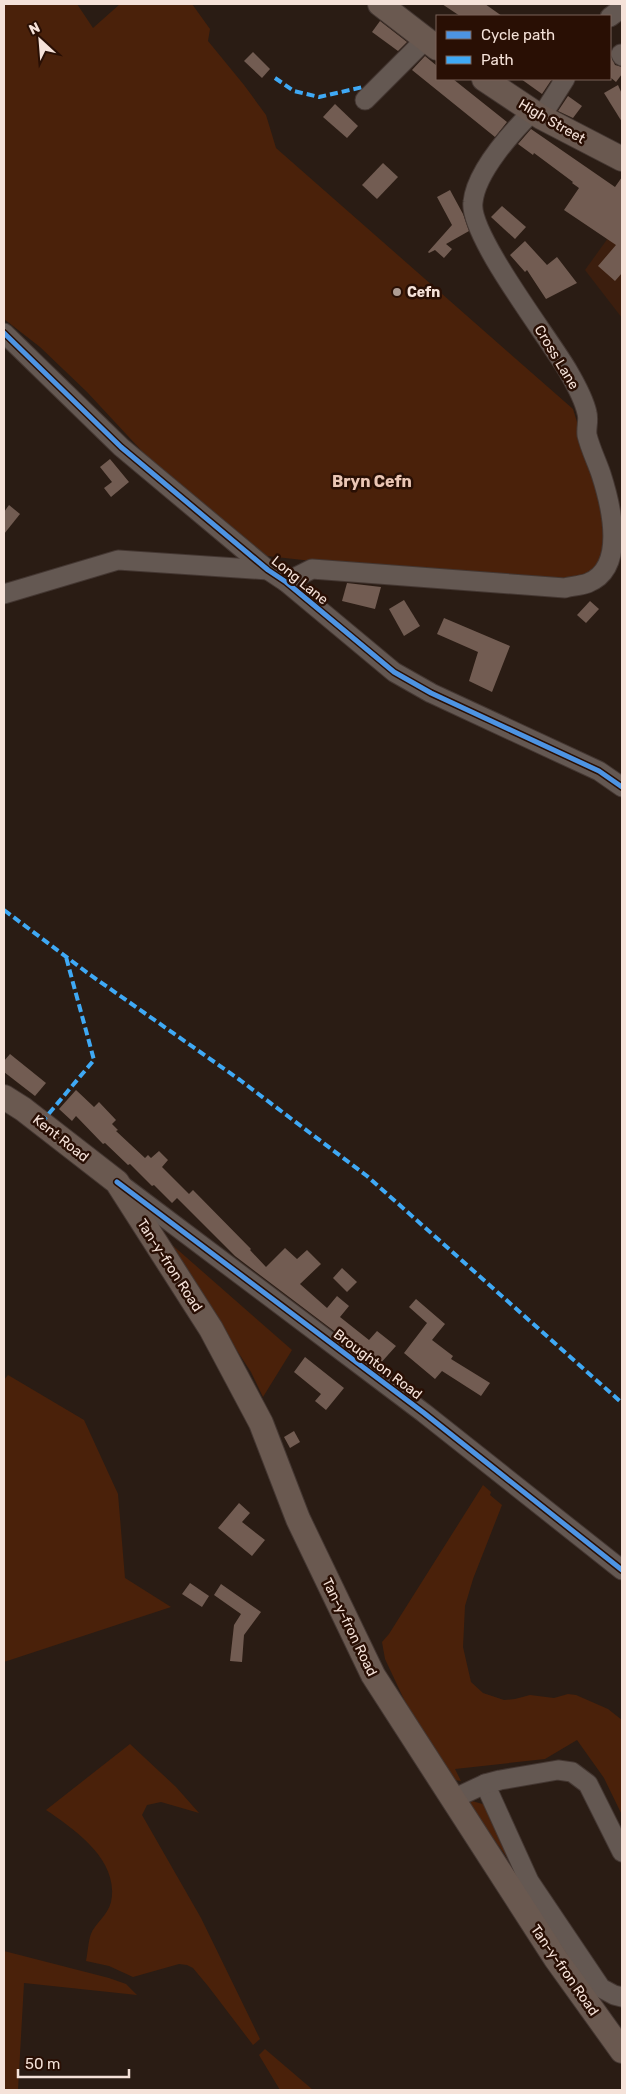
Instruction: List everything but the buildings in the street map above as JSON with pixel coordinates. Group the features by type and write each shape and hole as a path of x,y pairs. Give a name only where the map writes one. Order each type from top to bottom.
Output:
{"main road":[{"path":"389,6 431,44"},
{"name":"High Street","path":"486,80 537,114 622,159"},
{"name":"Kent Road","path":"4,1097 23,1109 117,1182"},
{"name":"Tan-y-fron Road","path":"117,1182 211,1328 261,1423 298,1519 373,1675 556,1959 622,2051"}],"street":[{"path":"611,16 622,8"},
{"path":"364,94 431,44"},
{"name":"Cross Lane","path":"286,582 312,569 565,588 589,583 605,574 615,559 618,535 610,502 587,434 588,414 569,373 487,246 474,219 472,202 480,178 502,147 537,114 564,80"},
{"name":"Long Lane","path":"4,333 121,447 394,672 431,693 600,771 622,788"},
{"path":"4,594 118,560 268,570"},
{"name":"Broughton Road","path":"117,1182 424,1413 622,1570"},
{"path":"453,1800 484,1784 528,1774 558,1770 578,1775 590,1789 622,1852"},
{"path":"484,1784 529,1881 602,1988 614,1995 622,1996"}],"shaded area":[{"path":"4,4 77,4 93,28 120,4 192,4 210,29 208,41 266,115 276,148 573,409 608,522 603,558 594,574 570,581 267,556 153,463 87,392 40,347 4,319"},
{"path":"621,220 622,222 622,318 585,270"},
{"path":"162,1236 292,1350 263,1397 251,1372"},
{"path":"8,1375 84,1420 118,1494 125,1578 171,1607 4,1662 4,1380"},
{"path":"483,1485 491,1492 490,1495 502,1505 473,1579 465,1606 463,1647 471,1682 483,1693 504,1700 530,1695 554,1698 568,1694 576,1695 608,1709 622,1720 622,1815 604,1778 577,1740 545,1759 455,1769 461,1781 449,1779 425,1744 385,1659 382,1642 389,1634"},
{"path":"130,1744 176,1787 199,1813 161,1802 147,1805 142,1815 201,1918 260,2039 253,2045 193,1968 179,1964 133,1977 109,1966 86,1961 91,1934 111,1902 112,1887 109,1873 102,1859 81,1836 46,1810"},
{"path":"471,1798 472,1801 486,1805 522,1878 467,1802"},
{"path":"4,1951 109,1978 126,1984 137,1995 24,1983 18,2090 4,2090"},
{"path":"265,2049 313,2090 280,2090 259,2055"}],"marked path":[{"path":"275,78 294,91 319,97 363,87"},
{"path":"4,910 89,974 240,1080 367,1176 622,1403"},
{"path":"41,1123 94,1060 66,957"}],"cycle path":[{"path":"4,333 121,447 394,672 431,693 599,771 622,787"},
{"path":"117,1182 424,1413 622,1570"}],"place":[{"name":"Cefn","path":"397,292"}],"district":[{"name":"Bryn Cefn","path":"372,481"}]}
